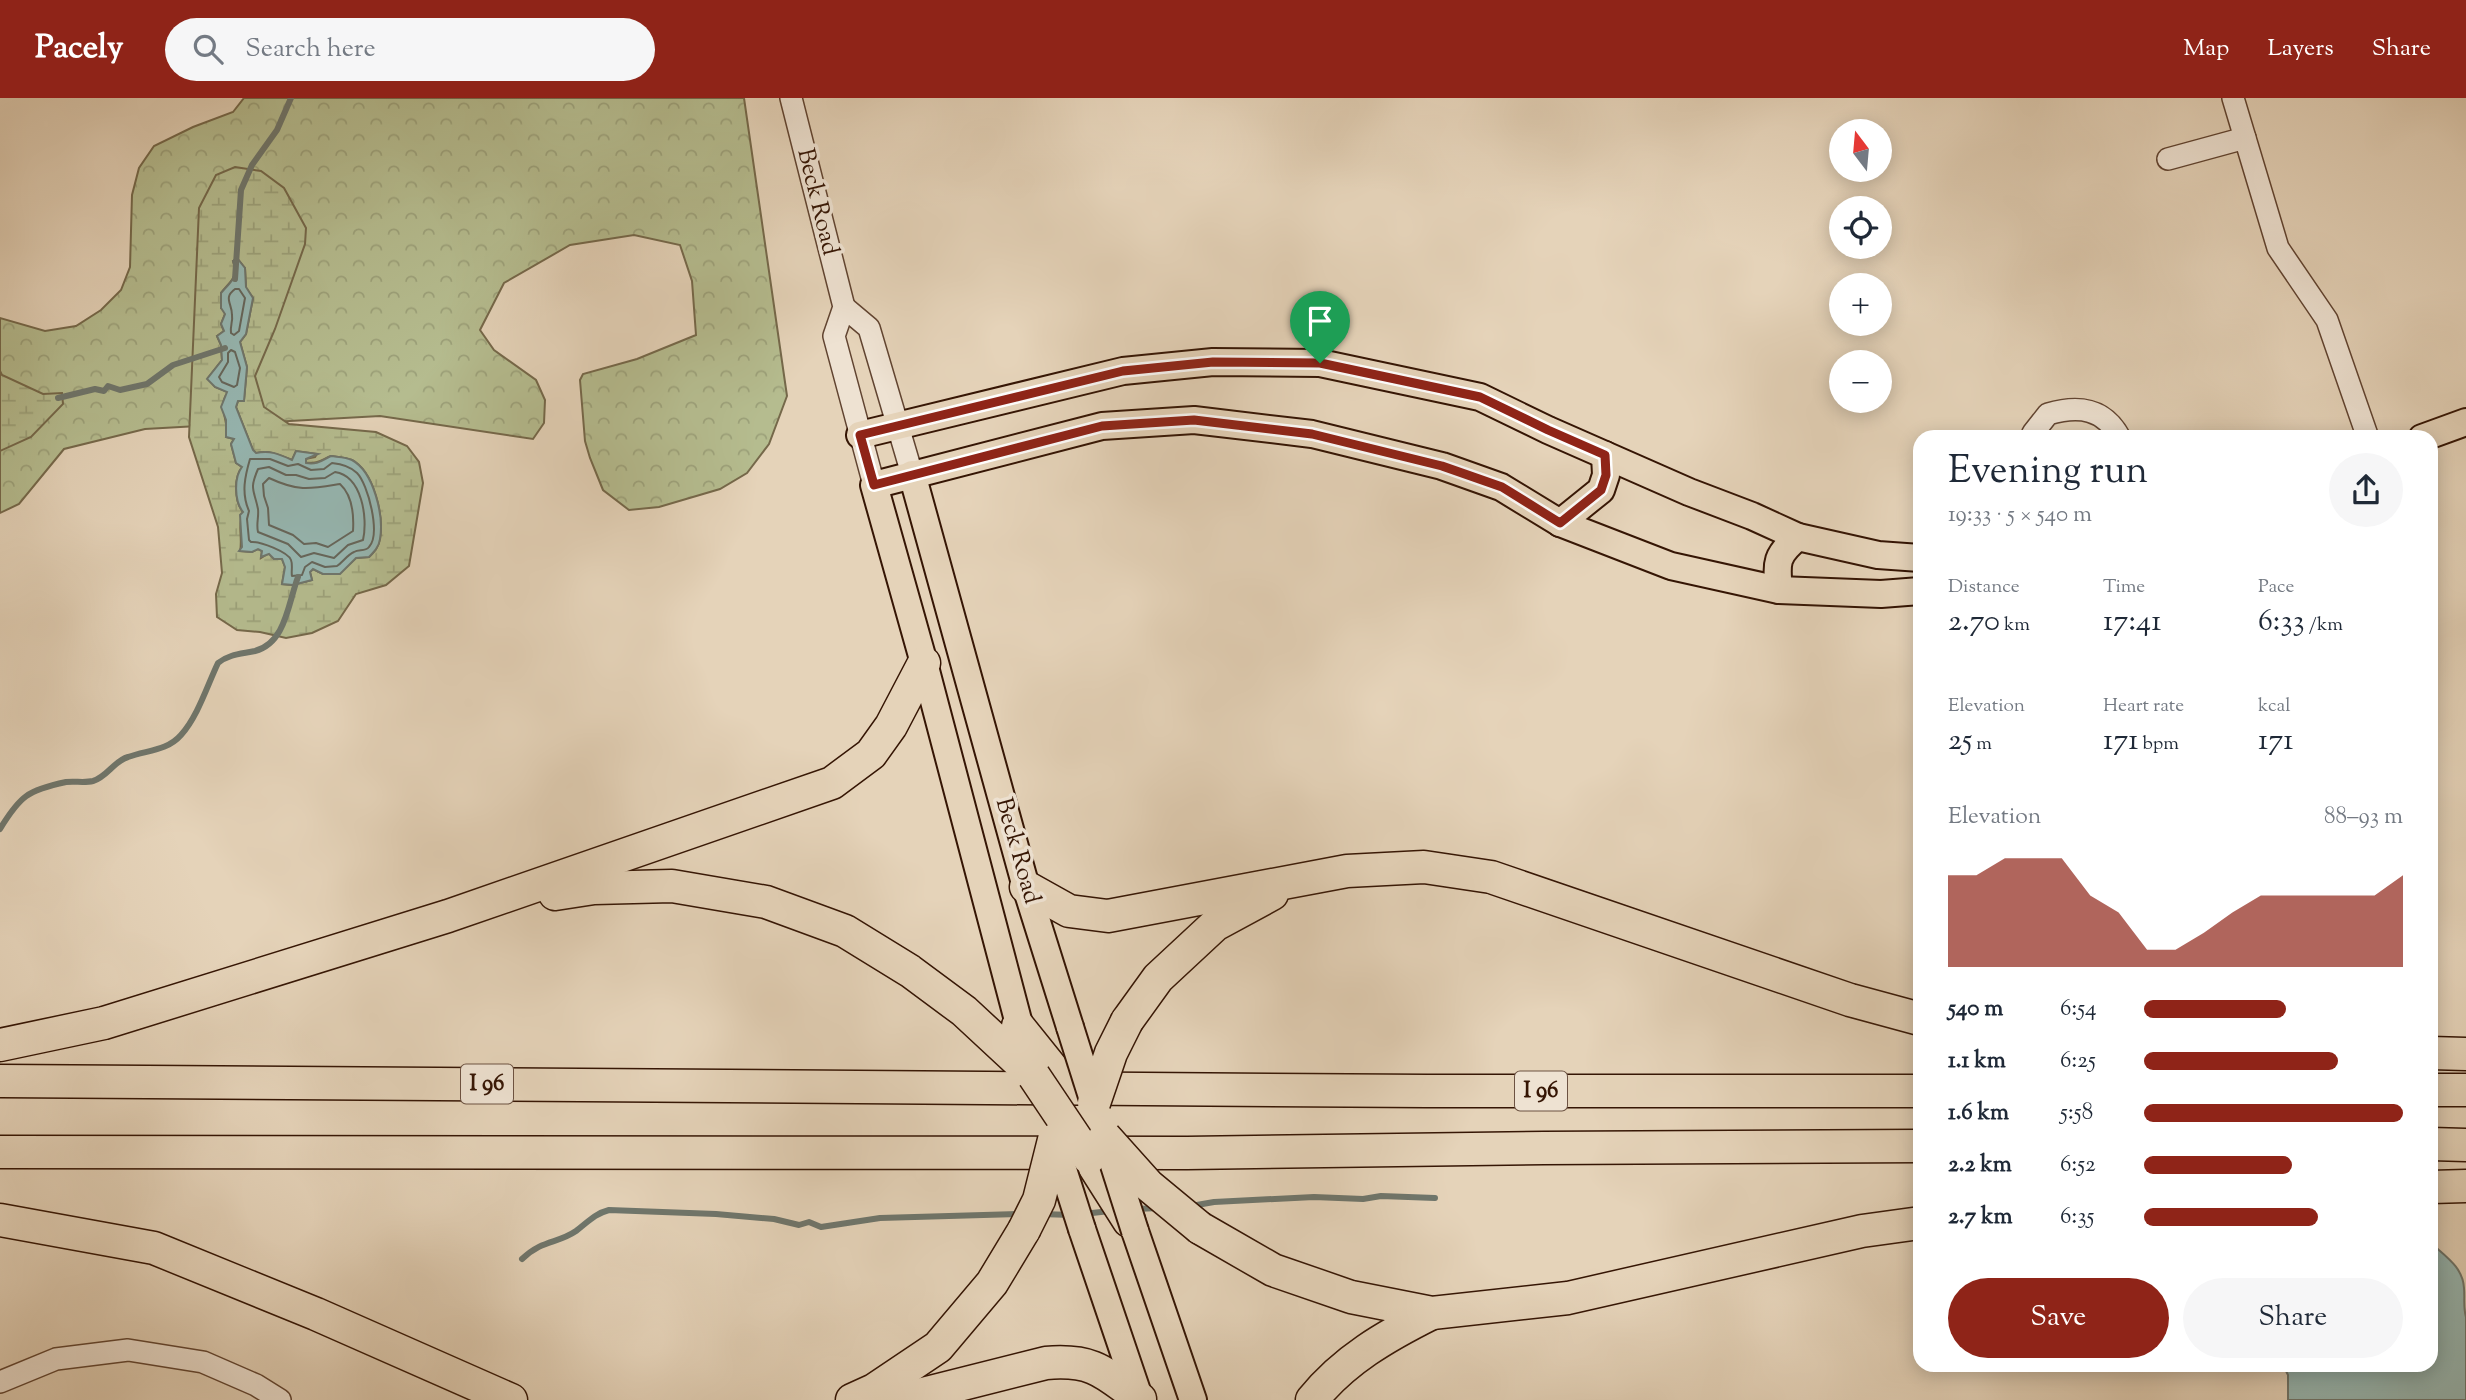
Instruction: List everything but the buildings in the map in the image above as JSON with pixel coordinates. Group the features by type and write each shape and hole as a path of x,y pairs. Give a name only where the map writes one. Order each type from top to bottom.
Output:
{"highway":[{"path":"0,1045 104,1023 448,916 832,783 871,754 891,726 924,663"},
{"path":"1026,887 1069,911 1108,916 1347,871 1424,867 1491,877 1850,1000 1913,1017"},
{"path":"1082,1229 1095,1130 1111,1053 1127,1021 1158,978 1215,925 1274,893 1347,871"},
{"path":"448,916 529,897 594,888 672,886 766,902 845,931 910,971 964,1011 1034,1076 1059,1112 1095,1130 1148,1185 1200,1228 1273,1270 1351,1297 1432,1313 1568,1298 1863,1231 1913,1224"},
{"path":"1018,1026 1059,1112"},
{"path":"852,1400 874,1390 938,1348 992,1283 1024,1230 1038,1199 1059,1112 1070,1027"},
{"path":"2438,1053 2466,1054"},
{"name":"I 96","path":"0,1081 1453,1091 1913,1090"},
{"path":"2438,1090 2466,1090"},
{"path":"1095,1130 1135,1231"},
{"path":"2438,1144 2466,1144"},
{"path":"0,1152 1187,1153 1544,1147 1913,1146"},
{"path":"2438,1187 2466,1186"},
{"path":"0,1220 154,1248 316,1314 511,1400"},
{"path":"1311,1400 1326,1381 1354,1357 1432,1313"},
{"path":"899,1400 1046,1363 1070,1361 1087,1364 1110,1376 1140,1399"}],"main road":[{"path":"860,435 1123,371 1213,362 1320,363 1480,397 1548,430 1798,537 1878,555 1913,558"},
{"path":"874,485 1102,426 1194,420 1312,434 1442,466 1502,487 1560,523 1671,566 1779,590 1881,594 1913,592"},
{"path":"2438,432 2466,422"},
{"path":"1560,523 1601,490 1606,475 1605,455"},
{"name":"Beck Road","path":"912,474 1026,887 1070,1027 1095,1130"},
{"name":"Beck Road","path":"874,485 924,663 1018,1026 1034,1076"},
{"path":"1779,590 1776,566 1782,551 1798,537"},
{"path":"1059,1112 1082,1229 1140,1399"},
{"path":"1135,1231 1193,1400"}],"street":[{"name":"Beck Road","path":"790,98 844,306 834,336 874,485"},
{"path":"2233,98 2278,248 2327,320 2365,430"},
{"path":"2168,159 2245,138"},
{"name":"Beck Road","path":"844,306 869,328 912,474"},
{"path":"2035,430 2048,414 2078,409 2109,420 2115,430"},
{"path":"0,1382 56,1359 128,1350 203,1363 256,1385 280,1400"}],"green space":[{"path":"244,98 744,98 787,396 769,444 747,473 720,489 659,507 629,510 603,490 585,441 580,380 583,374 637,359 696,335 692,281 680,245 634,235 570,245 504,283 480,330 494,350 536,380 545,400 544,423 533,439 380,416 145,429 64,449 19,504 0,513 0,318 45,331 76,326 101,310 121,290 130,267 132,195 139,168 154,146 233,112"},
{"path":"235,167 261,171 284,188 306,228 305,244 255,376 264,407 289,424 376,432 407,446 419,462 423,483 409,566 386,585 356,594 338,621 312,633 286,638 237,630 217,617 216,594 222,573 218,527 189,437 199,208 216,175","holes":["237,258 245,268 246,288 253,298 246,334 240,342 247,367 244,400 238,401 236,407 253,450 256,453 271,453 292,460 296,451 317,454 305,459 306,463 331,456 352,460 360,466 372,484 379,507 379,542 369,557 356,558 339,574 323,574 313,569 310,572 312,580 292,585 282,584 285,567 282,559 274,559 269,553 261,558 262,551 258,549 252,552 240,551 240,521 243,512 236,489 242,467 236,463 231,444 234,439 226,437 223,403 228,392 215,387 208,378 222,360 217,336 224,331 221,324 225,314 224,308 221,308 221,293 234,275 233,261"]},
{"path":"0,371 2,375 43,394 62,393 63,404 31,437 0,451"}],"water":[{"path":"237,258 245,268 246,287 253,298 246,334 240,342 247,367 244,401 238,401 236,407 253,450 256,453 274,453 292,460 296,451 318,454 306,459 306,463 320,462 331,456 350,459 366,474 376,495 381,529 379,544 369,557 356,558 340,574 323,574 313,569 310,572 312,580 293,585 282,584 285,567 282,559 274,559 269,554 261,557 262,551 258,549 252,552 239,551 242,547 240,515 243,512 236,489 242,467 236,463 231,444 234,439 226,437 226,420 221,407 227,392 215,387 207,379 222,360 217,336 224,331 221,324 225,314 221,308 221,293 233,279 233,261"},
{"path":"2438,1249 2460,1274 2466,1317 2466,1400 2288,1400 2286,1372 2438,1372"}],"waterway":[{"path":"235,279 241,190 252,165 277,130 291,98"},
{"path":"58,398 95,389 104,391 108,386 120,390 147,384 173,365 225,348"},
{"path":"0,829 13,809 26,796 42,788 66,782 93,781 123,759 163,747 181,735 202,700 218,663 231,656 265,647 280,631 298,577"},
{"path":"1191,1206 1214,1202 1314,1197 1435,1198"},
{"path":"1135,1209 1159,1208"},
{"path":"522,1259 537,1248 569,1235 595,1216 609,1210 716,1214 774,1219 799,1225 809,1222 821,1227 880,1218 1020,1214"},
{"path":"1083,1214 1110,1211"},
{"path":"1041,1214 1072,1215"}],"route":[{"path":"1213,362 1320,363 1480,397 1605,455 1606,475 1601,490 1560,523 1502,487 1442,466 1312,434 1194,420 1102,426 874,485 860,435 1123,371 1213,362"}]}
